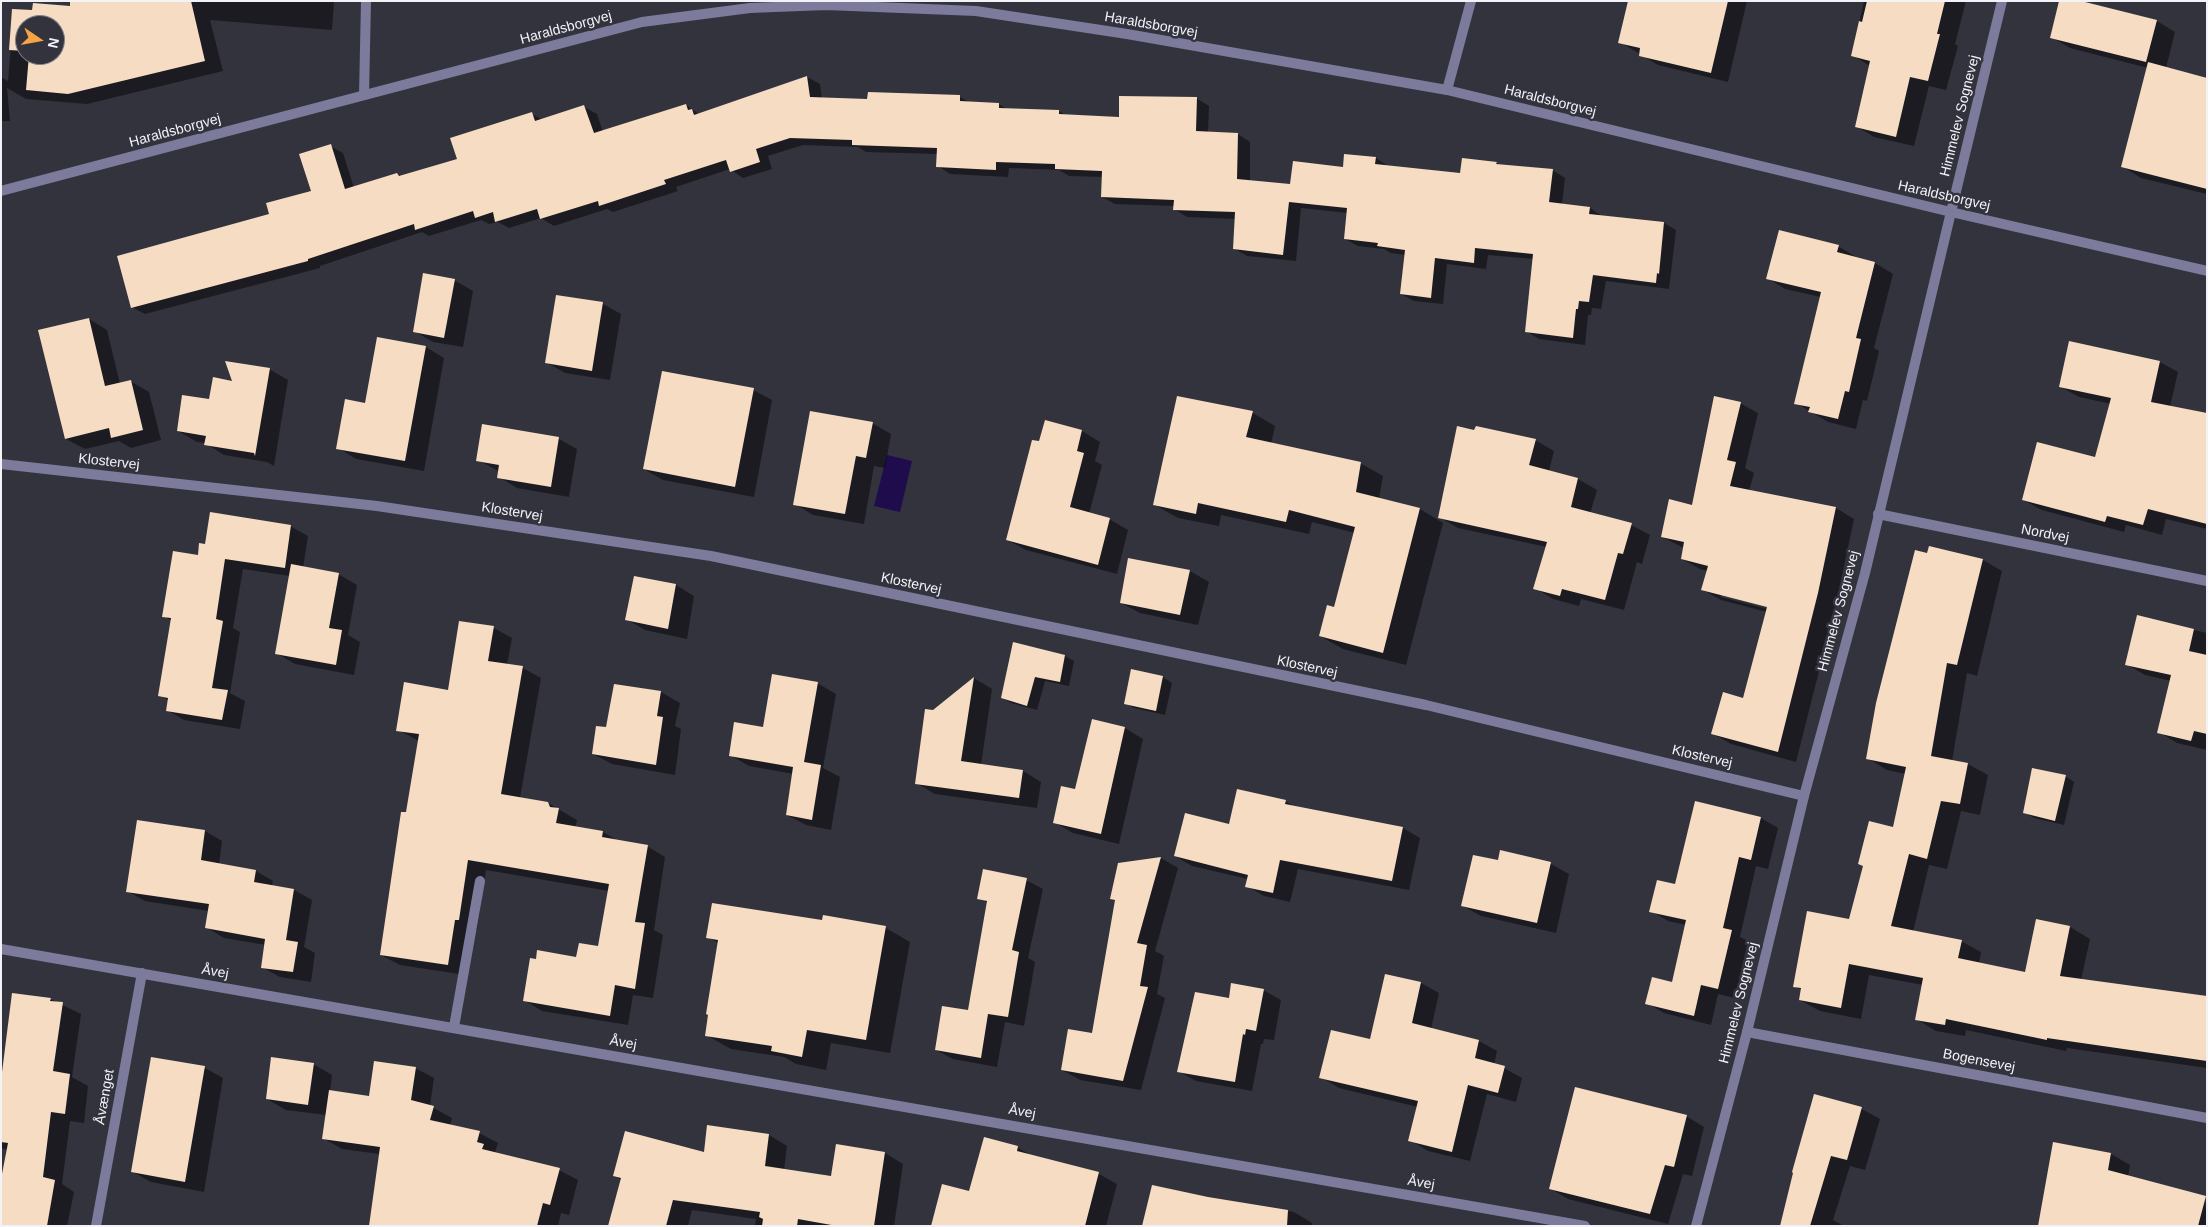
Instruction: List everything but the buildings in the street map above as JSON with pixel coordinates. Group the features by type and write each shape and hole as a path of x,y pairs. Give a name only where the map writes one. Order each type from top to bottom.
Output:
{"street":[{"path":"364,95 366,1"},
{"path":"1447,90 1471,1"},
{"name":"Himmelev Sognevej","path":"1696,1226 1747,1032 1804,796 1865,573 2002,1"},
{"name":"Haraldsborgvej","path":"1,192 642,22 750,8 826,5 977,6 1447,90 1952,212 2207,271"},
{"name":"Klostervej","path":"1,464 378,506 711,556 1426,705 1804,796"},
{"name":"Nordvej","path":"1878,514 2207,580"},
{"path":"454,1027 480,881"},
{"name":"Åvej","path":"1,949 1585,1226"},
{"name":"Åvænget","path":"96,1226 142,973"},
{"name":"Bogensevej","path":"1747,1032 2207,1118"}],"shaded area":[{"path":"887,455 912,461 900,512 874,506"}]}
